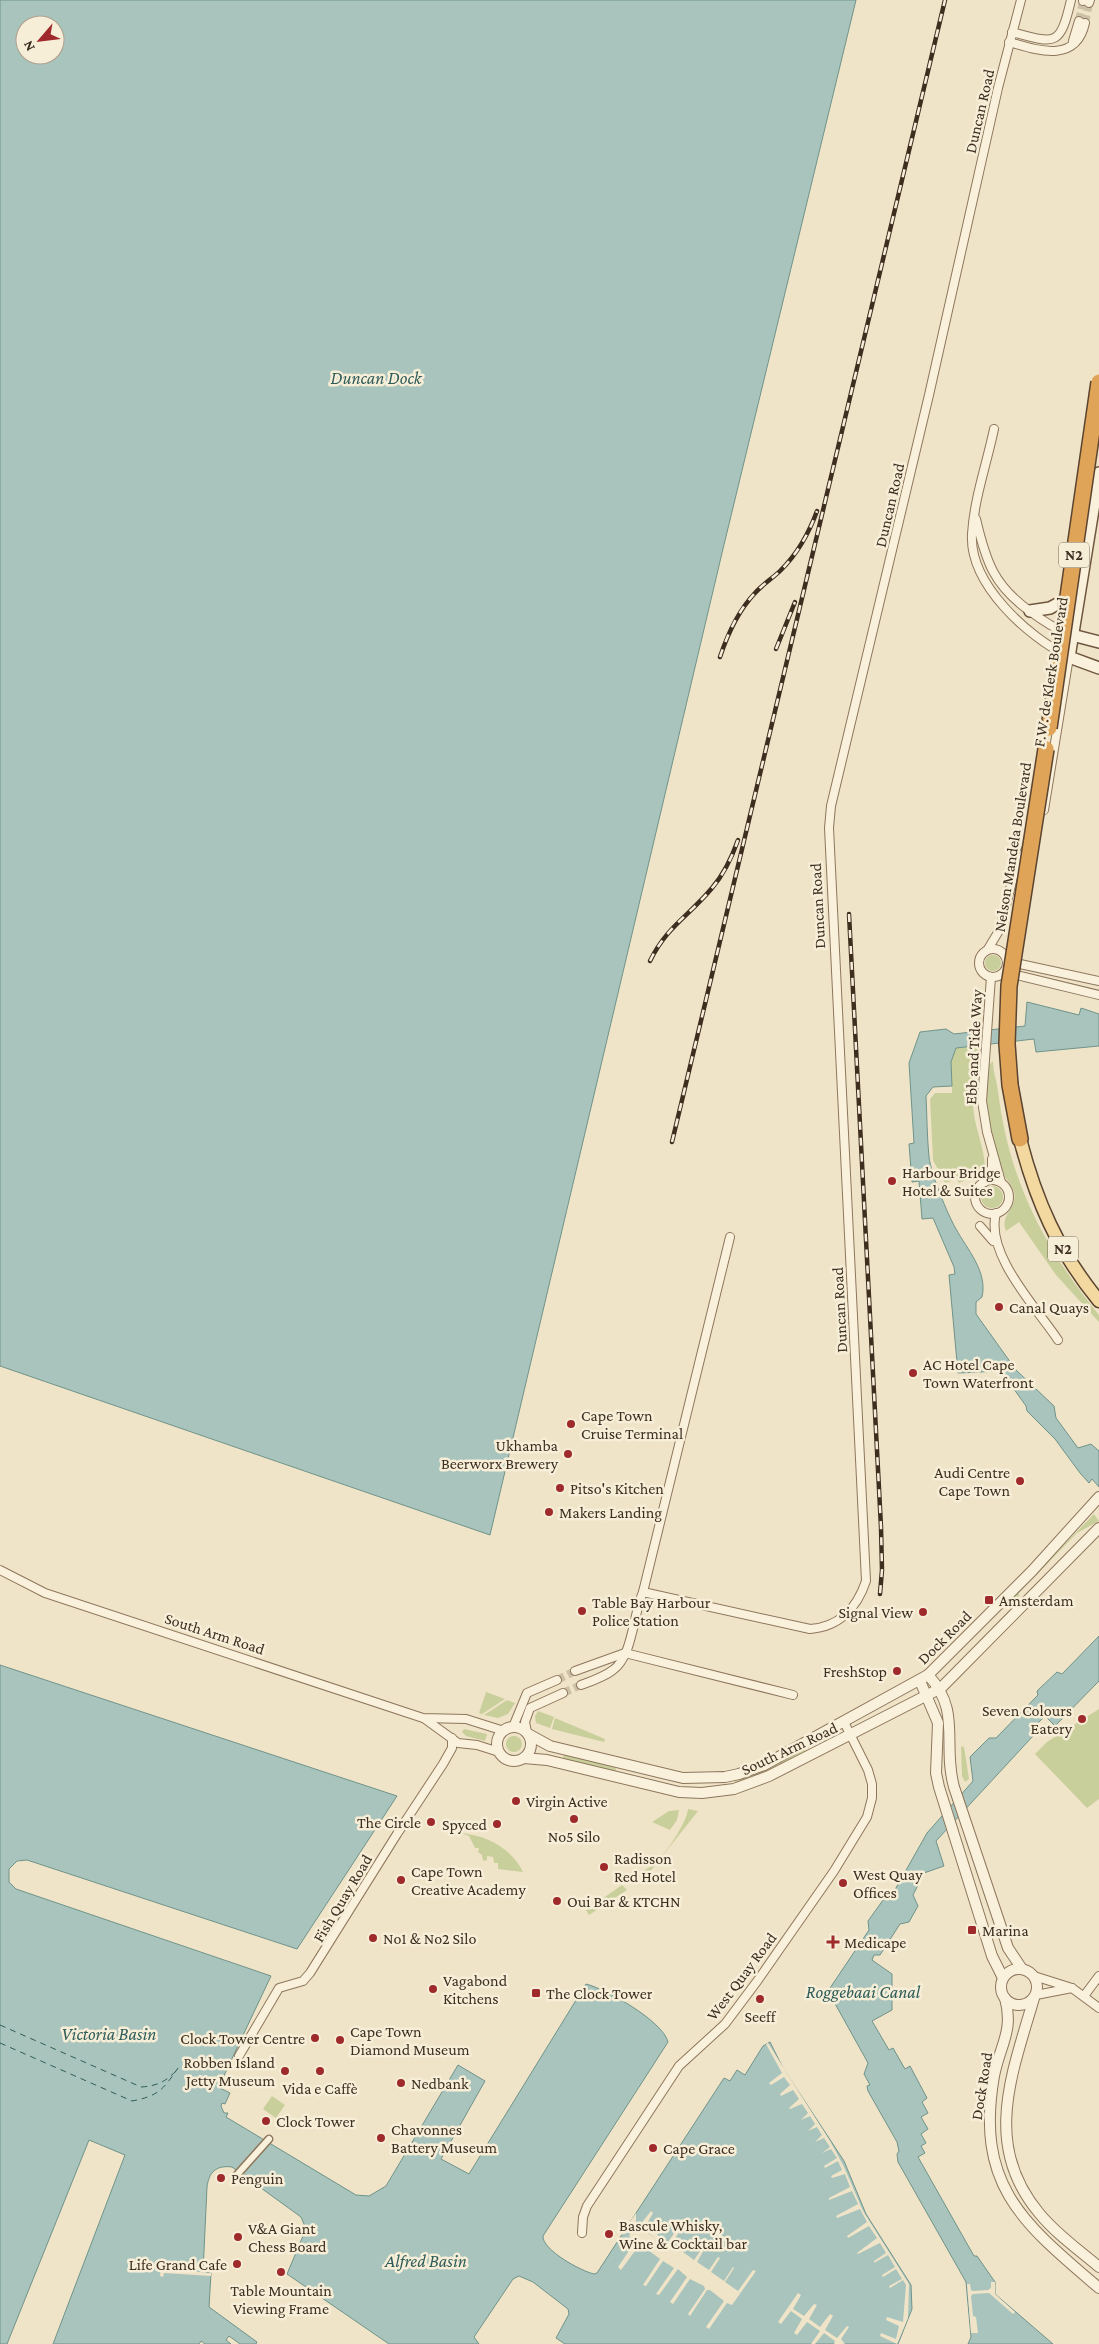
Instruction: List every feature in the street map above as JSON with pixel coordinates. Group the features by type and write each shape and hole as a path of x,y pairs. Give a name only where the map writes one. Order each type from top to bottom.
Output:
{"highway":[{"name":"Nelson Mandela Boulevard","path":"1020,1139 1009,1076 1007,1052 1006,1016 1009,986 1013,950 1045,758 1099,382"}],"main road":[{"name":"F.W. de Klerk Boulevard","path":"1069,657 1099,473"},
{"path":"1030,611 1056,606 1080,589"},
{"path":"1072,636 1099,642"},
{"path":"1069,657 1099,668"},
{"name":"Nelson Mandela Boulevard","path":"1020,1139 1040,1205 1073,1267 1095,1296"}],"street":[{"name":"Duncan Road","path":"644,1592 810,1629 826,1626 847,1614 860,1597 866,1581 828,828 831,806 929,395 1020,0"},
{"path":"1012,32 1041,40 1055,38 1064,30 1072,0"},
{"path":"1010,42 1053,52 1063,50 1072,44 1082,22"},
{"path":"994,429 972,534 973,550 979,569 1002,605 1050,648 1069,657"},
{"path":"975,514 982,546 995,576 1010,597 1054,628 1072,636"},
{"name":"F.W. de Klerk Boulevard","path":"988,949 1000,929 1013,877 1038,830 1049,781 1058,714 1069,657"},
{"name":"F.W. de Klerk Boulevard","path":"1000,929 1002,953"},
{"path":"1002,953 1007,963 1004,972 998,976 991,977 981,971 978,963 981,955 988,949 1002,953 1020,964 1099,981"},
{"path":"1004,972 1099,995"},
{"name":"Ebb and Tide Way","path":"991,977 982,1101 991,1147 1001,1182"},
{"name":"Ebb and Tide Way","path":"985,1182 992,1167 991,1147"},
{"path":"980,1226 994,1213 1005,1208 1008,1202 1008,1191 1001,1182 990,1180 985,1182 976,1194 977,1204 980,1208 980,1226 991,1237 998,1248"},
{"path":"980,1208 994,1213"},
{"path":"994,1213 993,1230 1005,1264 1058,1340"},
{"path":"581,1685 615,1669 625,1653 638,1602 644,1592 730,1237"},
{"name":"Dock Road","path":"1003,1978 992,1956 944,1804 936,1773 938,1722 926,1696 924,1678 1032,1571 1099,1497"},
{"name":"Dock Road","path":"940,1688 1099,1528"},
{"name":"South Arm Road","path":"0,1570 45,1593 423,1718 466,1719 509,1729"},
{"path":"575,1672 625,1653 793,1695"},
{"path":"924,1678 940,1688 950,1725 949,1766 954,1787 1008,1948 1022,1969 1034,1976 1072,1988 1098,2004"},
{"name":"South Arm Road","path":"527,1733 550,1746 666,1776 701,1779 739,1774 756,1768 924,1678"},
{"path":"557,1680 527,1693 509,1729 498,1740 499,1752 510,1761 524,1758 530,1749 531,1739 527,1733 525,1722 530,1708 563,1693"},
{"name":"South Arm Road","path":"524,1758 547,1760 659,1789 679,1792 702,1793 734,1789 769,1776 851,1736 940,1688"},
{"name":"South Arm Road","path":"423,1718 458,1743 477,1745 499,1752"},
{"name":"Fish Quay Road","path":"239,2056 279,1988 303,1981 330,1945 452,1748 450,1727 456,1720"},
{"name":"West Quay Road","path":"582,2233 583,2217 587,2206 679,2066 731,2017 834,1871 866,1816 872,1798 872,1784 868,1770 844,1722"},
{"path":"509,1729 527,1733"},
{"path":"1022,1969 1011,1970 1003,1978 1001,1989 1005,1998 1016,2005 1023,2005 1035,1997 1072,1988"},
{"path":"1034,1976 1037,1982 1035,1997"},
{"path":"1084,1996 1099,1976"},
{"name":"Dock Road","path":"1035,1997 1007,2096 1005,2122 1010,2156 1018,2180 1038,2212 1099,2268"},
{"name":"Dock Road","path":"1005,1998 1009,2020 995,2074 990,2107 992,2149 999,2175 1017,2209 1031,2228 1099,2288"},
{"path":"235,2177 269,2139"}],"green space":[{"path":"993,955 1001,963 993,971 985,963"},
{"path":"979,1045 974,1080 973,1106 985,1169 979,1175 959,1183 957,1179 945,1183 933,1160 930,1099 935,1093 952,1093 951,1062 955,1048"},
{"path":"993,1061 1003,1123 1020,1183 1045,1237 1079,1289 1099,1315 1099,1322 1056,1275 1019,1222 1006,1231 1005,1220 1015,1198 1013,1189 1003,1174 997,1158 988,1118 987,1078 989,1065"},
{"path":"992,1186 1000,1189 1003,1197 1000,1205 992,1208 984,1205 981,1197 984,1189"},
{"path":"1094,1514 1099,1521 1077,1533 1019,1593 1019,1599 1015,1603 1011,1599"},
{"path":"486,1692 505,1699 482,1714 479,1713"},
{"path":"507,1700 515,1703 508,1714 498,1718 484,1715"},
{"path":"1099,1709 1099,1799 1087,1808 1035,1754 1047,1742"},
{"path":"538,1711 554,1717 550,1728 536,1723 535,1716"},
{"path":"555,1718 605,1739 604,1742 552,1729"},
{"path":"464,1729 487,1734 485,1741 466,1736 462,1732"},
{"path":"514,1736 520,1738 522,1744 520,1750 514,1752 508,1750 506,1744 508,1738"},
{"path":"961,1746 964,1747 969,1779 965,1782 962,1776"},
{"path":"805,1748 806,1752 761,1775 736,1783 733,1781 767,1769"},
{"path":"564,1754 616,1768 615,1772 563,1758"},
{"path":"688,1809 698,1811 645,1878 640,1881 642,1872 657,1862 674,1840 684,1823"},
{"path":"679,1810 677,1820 670,1830 652,1822 669,1811"},
{"path":"461,1833 480,1837 498,1845 512,1856 523,1872 498,1869 498,1863 494,1863 493,1857 487,1856 487,1860 483,1861 482,1855 478,1852 479,1848 475,1848 469,1836"},
{"path":"622,1885 627,1890 589,1915 586,1910"},
{"path":"272,2096 285,2105 276,2118 263,2109"}],"water":[{"name":"Duncan Dock","path":"0,0 856,0 722,553 490,1535 0,1366"},
{"path":"1027,1002 1079,1015 1081,1008 1099,1014 1099,1046 1036,1052 1034,1039 956,1048 951,1062 952,1086 933,1087 926,1096 930,1164 948,1213 975,1261 982,1279 982,1297 976,1302 976,1314 1016,1370 1054,1406 1056,1418 1078,1448 1091,1444 1099,1451 1099,1487 1092,1479 1089,1483 1055,1439 1027,1411 1026,1406 1001,1371 958,1373 949,1275 955,1274 954,1267 933,1218 922,1219 919,1181 912,1182 909,1144 914,1143 909,1063 920,1032 946,1029 954,1034 1025,1026"},
{"name":"Roggebaai Canal","path":"1099,1636 1099,1681 1055,1726 1045,1716 1033,1728 1033,1736 936,1841 944,1866 924,1873 913,1895 918,1906 909,1922 900,1924 880,1955 874,1955 872,1960 892,1974 892,2010 872,2021 889,2050 893,2048 905,2069 910,2066 927,2098 922,2102 928,2113 921,2117 928,2129 921,2134 926,2143 921,2146 925,2153 918,2157 974,2256 977,2256 995,2282 995,2294 1053,2344 968,2344 971,2337 966,2282 898,2162 897,2154 899,2151 897,2142 868,2091 867,2086 870,2085 864,2074 868,2063 828,1991 869,1930 868,1921 886,1896 892,1895 927,1833 973,1781 970,1757 989,1738 996,1738 1038,1695 1037,1691 1057,1672 1062,1674"},
{"path":"0,1665 397,1796 297,1949 27,1860 17,1861 9,1869 9,1882 16,1889 271,1976 220,2084 220,2088 230,2093 225,2104 222,2103 221,2106 224,2113 228,2113 226,2117 356,2195 369,2196 386,2186 458,2065 485,2081 441,2159 469,2174 586,1984 607,1992 633,2007 656,2025 668,2042 543,2236 544,2242 563,2259 580,2269 594,2274 597,2273 724,2078 730,2081 737,2070 745,2075 763,2046 770,2042 783,2068 844,2161 866,2214 911,2285 912,2309 898,2344 565,2344 556,2338 569,2314 568,2309 533,2282 519,2276 513,2279 474,2337 479,2344 389,2344 287,2274 306,2229 301,2217 232,2167 222,2167 214,2171 207,2187 203,2272 211,2273 209,2307 257,2342 256,2344 240,2344 229,2336 226,2340 231,2344 205,2344 201,2341 199,2344 53,2344 125,2155 89,2140 7,2344 0,2344"}],"pier":[{"path":"768,2043 830,2141 844,2167 863,2211 909,2284 908,2318 897,2344 880,2336 881,2333 896,2339 899,2326 886,2320 887,2317 903,2322 906,2285 903,2280 890,2288 889,2286 902,2279 896,2269 883,2277 882,2275 895,2267 888,2255 874,2263 874,2261 886,2253 880,2243 857,2253 877,2238 869,2226 848,2238 847,2236 867,2222 860,2209 837,2218 836,2216 858,2204 852,2191 829,2200 829,2198 850,2187 845,2174 832,2178 831,2176 842,2170 838,2161 825,2168 824,2166 837,2158 831,2149 822,2153 830,2147 824,2138 815,2142 822,2135 817,2127 808,2131 815,2124 810,2116 801,2120 808,2113 802,2104 789,2108 799,2099 793,2090 781,2096 780,2094 790,2085 784,2077 771,2085 769,2083 782,2073 766,2044"},
{"path":"651,2211 653,2213 645,2227 655,2233 664,2221 657,2235 668,2242 677,2229 680,2231 671,2244 681,2251 690,2238 691,2240 683,2252 694,2260 703,2247 705,2248 697,2262 709,2270 718,2257 720,2258 711,2272 724,2281 733,2267 725,2282 738,2291 753,2270 756,2271 732,2305 727,2303 709,2329 706,2327 724,2301 710,2290 707,2290 690,2316 688,2314 705,2289 704,2286 690,2279 673,2304 670,2302 687,2277 678,2269 659,2295 656,2294 674,2268 663,2261 646,2286 643,2285 660,2259 640,2244 621,2270 618,2267 635,2242 629,2236 632,2231 621,2235 636,2213 636,2225 658,2240 639,2226"},
{"path":"161,2265 164,2265 164,2269 211,2273 211,2276 164,2273 163,2277 160,2276"},
{"path":"991,2282 995,2282 995,2294 1015,2312 1013,2314 989,2293 973,2294 971,2296 973,2316 976,2317 978,2333 971,2333 967,2284 970,2284 973,2291 988,2290 991,2288"},
{"path":"798,2293 801,2295 793,2309 804,2316 814,2304 817,2305 809,2319 820,2327 830,2314 833,2316 825,2330 837,2338 847,2326 849,2327 841,2339 845,2344 834,2344 835,2341 824,2333 815,2344 811,2344 820,2331 807,2322 797,2335 794,2333 802,2319 791,2311 781,2324 778,2322"}],"ferry route":[{"path":"0,2025 141,2087 160,2083 176,2071"},
{"path":"0,2043 132,2101 148,2097 159,2091 178,2068"}],"tunnel":[{"path":"1079,21 1083,1"},
{"path":"1085,23 1089,3"},
{"path":"557,1680 575,1671"},
{"path":"563,1693 581,1685"}],"railway":[{"path":"672,1142 945,0"},
{"path":"720,657 730,631 743,607 793,557 807,535 817,511"},
{"path":"776,649 795,602"},
{"path":"650,961 671,930 716,883 727,865 738,840"},
{"path":"849,914 881,1527 882,1570 880,1594"}],"place":[{"name":"Harbour Bridge Hotel & Suites","path":"892,1181"},
{"name":"Canal Quays","path":"999,1307"},
{"name":"AC Hotel Cape Town Waterfront","path":"913,1373"},
{"name":"Cape Town Cruise Terminal","path":"571,1424"},
{"name":"Ukhamba Beerworx Brewery","path":"568,1454"},
{"name":"Audi Centre Cape Town","path":"1020,1481"},
{"name":"Pitso's Kitchen","path":"560,1488"},
{"name":"Makers Landing","path":"549,1512"},
{"name":"Amsterdam","path":"989,1600"},
{"name":"Table Bay Harbour Police Station","path":"582,1611"},
{"name":"Signal View","path":"923,1612"},
{"name":"FreshStop","path":"897,1671"},
{"name":"Seven Colours Eatery","path":"1082,1719"},
{"name":"Virgin Active","path":"516,1801"},
{"name":"No5 Silo","path":"574,1819"},
{"name":"The Circle","path":"431,1822"},
{"name":"Spyced","path":"497,1824"},
{"name":"Radisson Red Hotel","path":"604,1867"},
{"name":"Cape Town Creative Academy","path":"401,1880"},
{"name":"West Quay Offices","path":"843,1883"},
{"name":"Oui Bar & KTCHN","path":"557,1901"},
{"name":"Marina","path":"972,1930"},
{"name":"No1 & No2 Silo","path":"373,1938"},
{"name":"Medicape","path":"833,1942"},
{"name":"Vagabond Kitchens","path":"433,1989"},
{"name":"The Clock Tower","path":"536,1993"},
{"name":"Seeff","path":"760,1999"},
{"name":"Clock Tower Centre","path":"315,2038"},
{"name":"Cape Town Diamond Museum","path":"340,2040"},
{"name":"Robben Island Jetty Museum","path":"285,2071"},
{"name":"Vida e Caffè","path":"320,2071"},
{"name":"Nedbank","path":"401,2083"},
{"name":"Clock Tower","path":"266,2121"},
{"name":"Chavonnes Battery Museum","path":"381,2138"},
{"name":"Cape Grace","path":"653,2148"},
{"name":"Penguin","path":"221,2178"},
{"name":"Bascule Whisky, Wine & Cocktail bar","path":"609,2234"},
{"name":"V&A Giant Chess Board","path":"238,2237"},
{"name":"Life Grand Cafe","path":"237,2264"},
{"name":"Table Mountain Viewing Frame","path":"281,2272"}],"water label":[{"name":"Victoria Basin","path":"109,2034"},
{"name":"Alfred Basin","path":"426,2261"}]}
